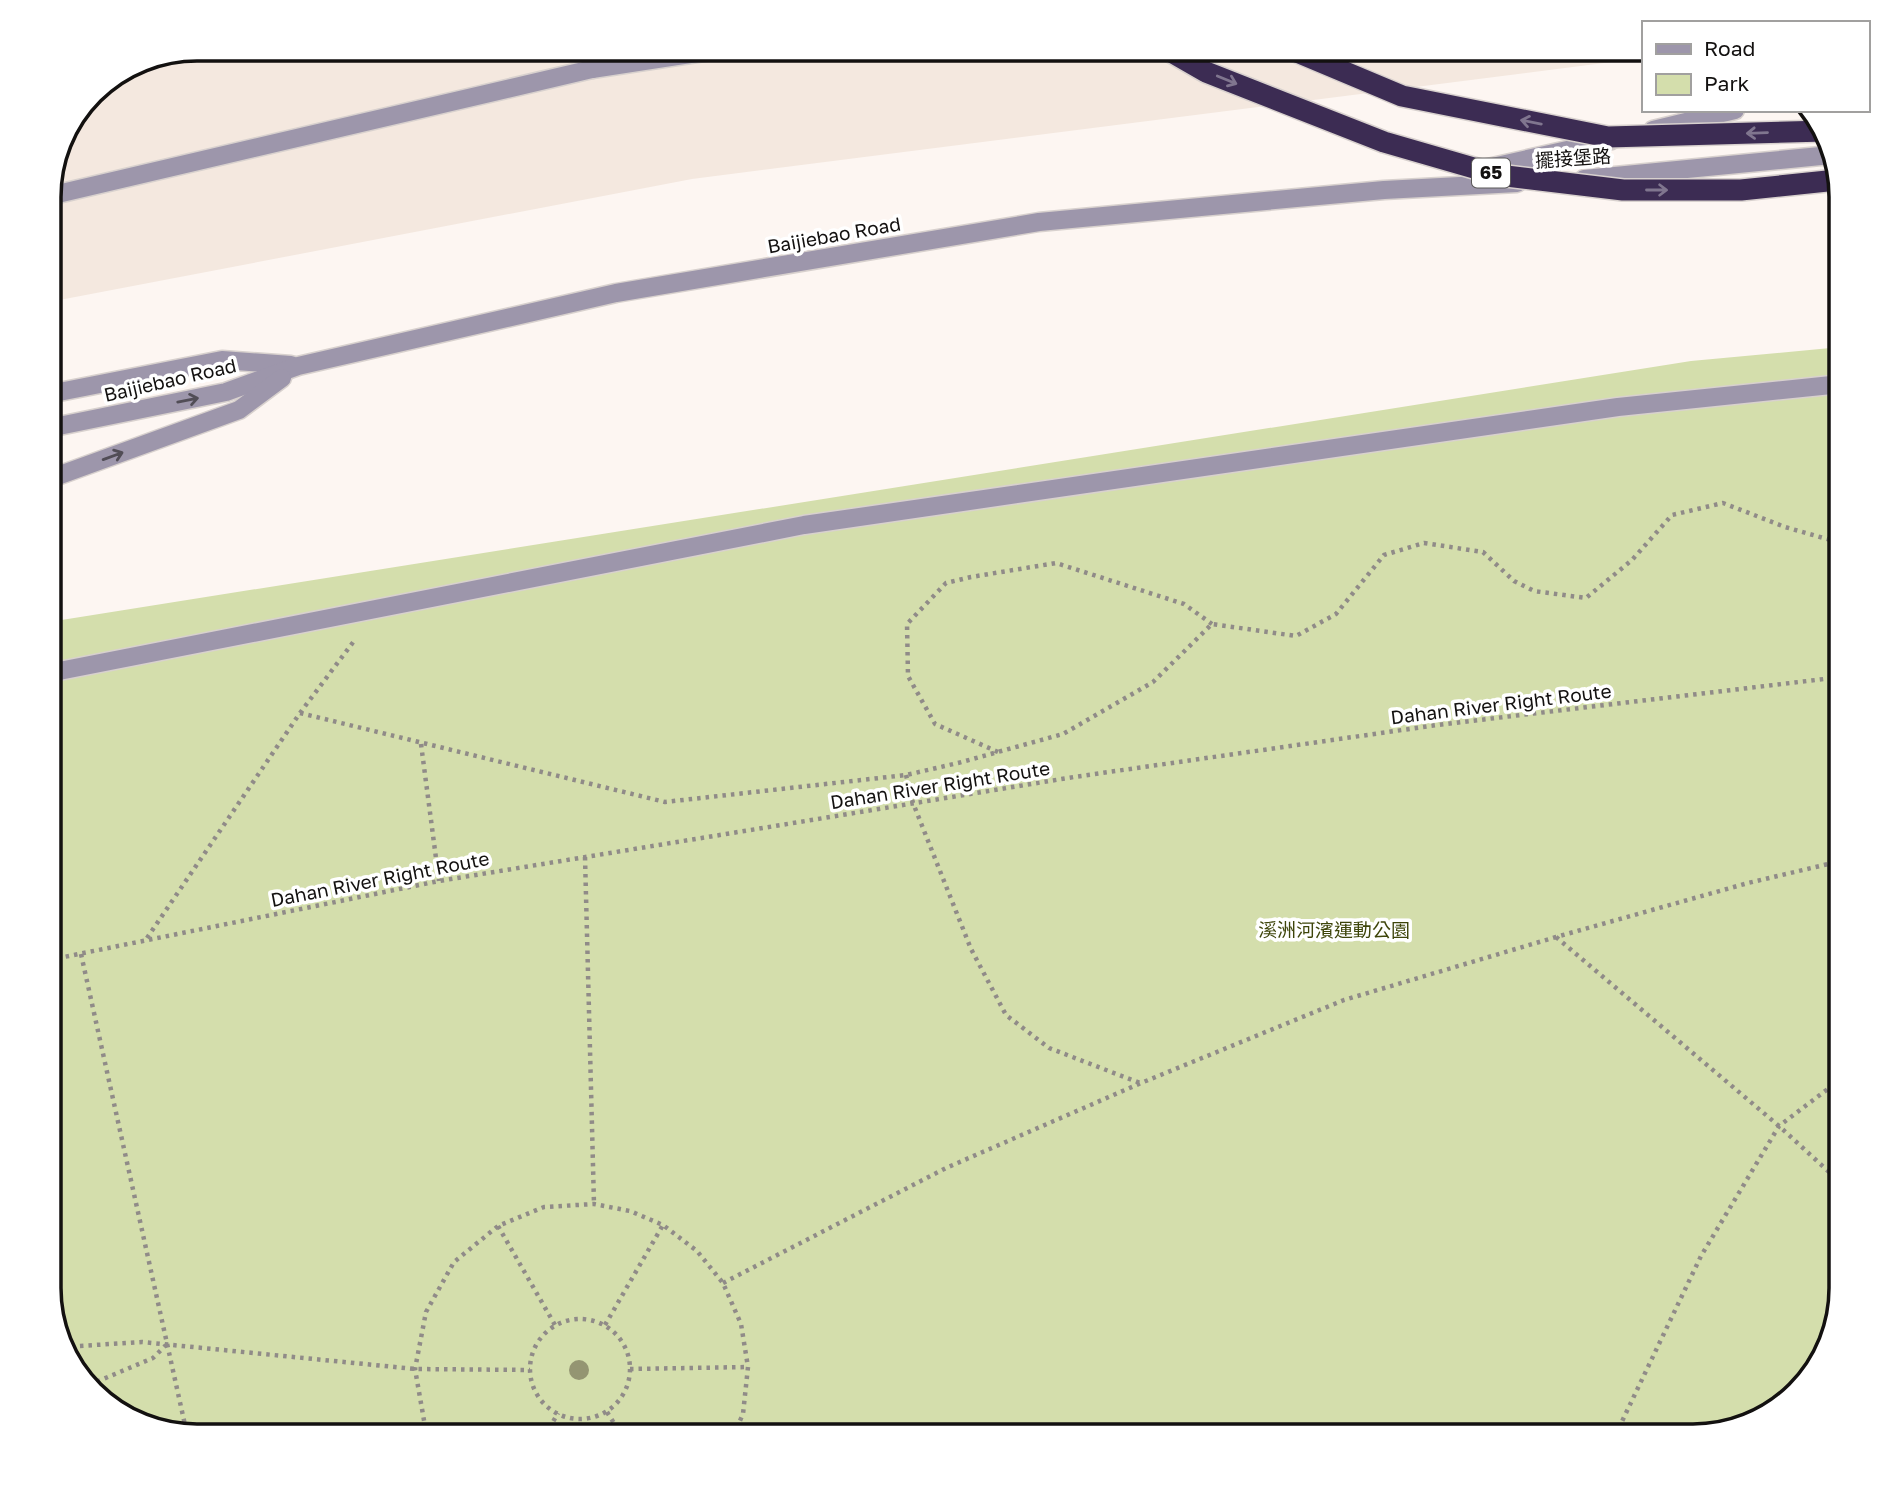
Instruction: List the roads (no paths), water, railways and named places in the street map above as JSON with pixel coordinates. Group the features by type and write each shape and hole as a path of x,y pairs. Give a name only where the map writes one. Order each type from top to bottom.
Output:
{"highway":[{"name":"65","path":"1187,61 1206,72 1384,142 1498,175 1623,190 1741,190 1828,181"},
{"path":"1319,61 1402,96 1608,137 1812,131"}],"street":[{"path":"591,61 592,69"},
{"path":"62,193 592,69 644,61"},
{"name":"擺接堡路","path":"1384,190 1554,154 1727,112"},
{"name":"擺接堡路","path":"1384,190 1573,180 1822,156"},
{"name":"Baijiebao Road","path":"62,425 226,393 298,366 616,293 1039,222 1384,190"},
{"name":"Baijiebao Road","path":"62,391 222,360 298,366"},
{"path":"62,474 239,410 298,366"},
{"path":"62,670 804,525 1618,407 1829,385"}],"park label":[{"name":"溪洲河濱運動公園","path":"1334,930"}]}
